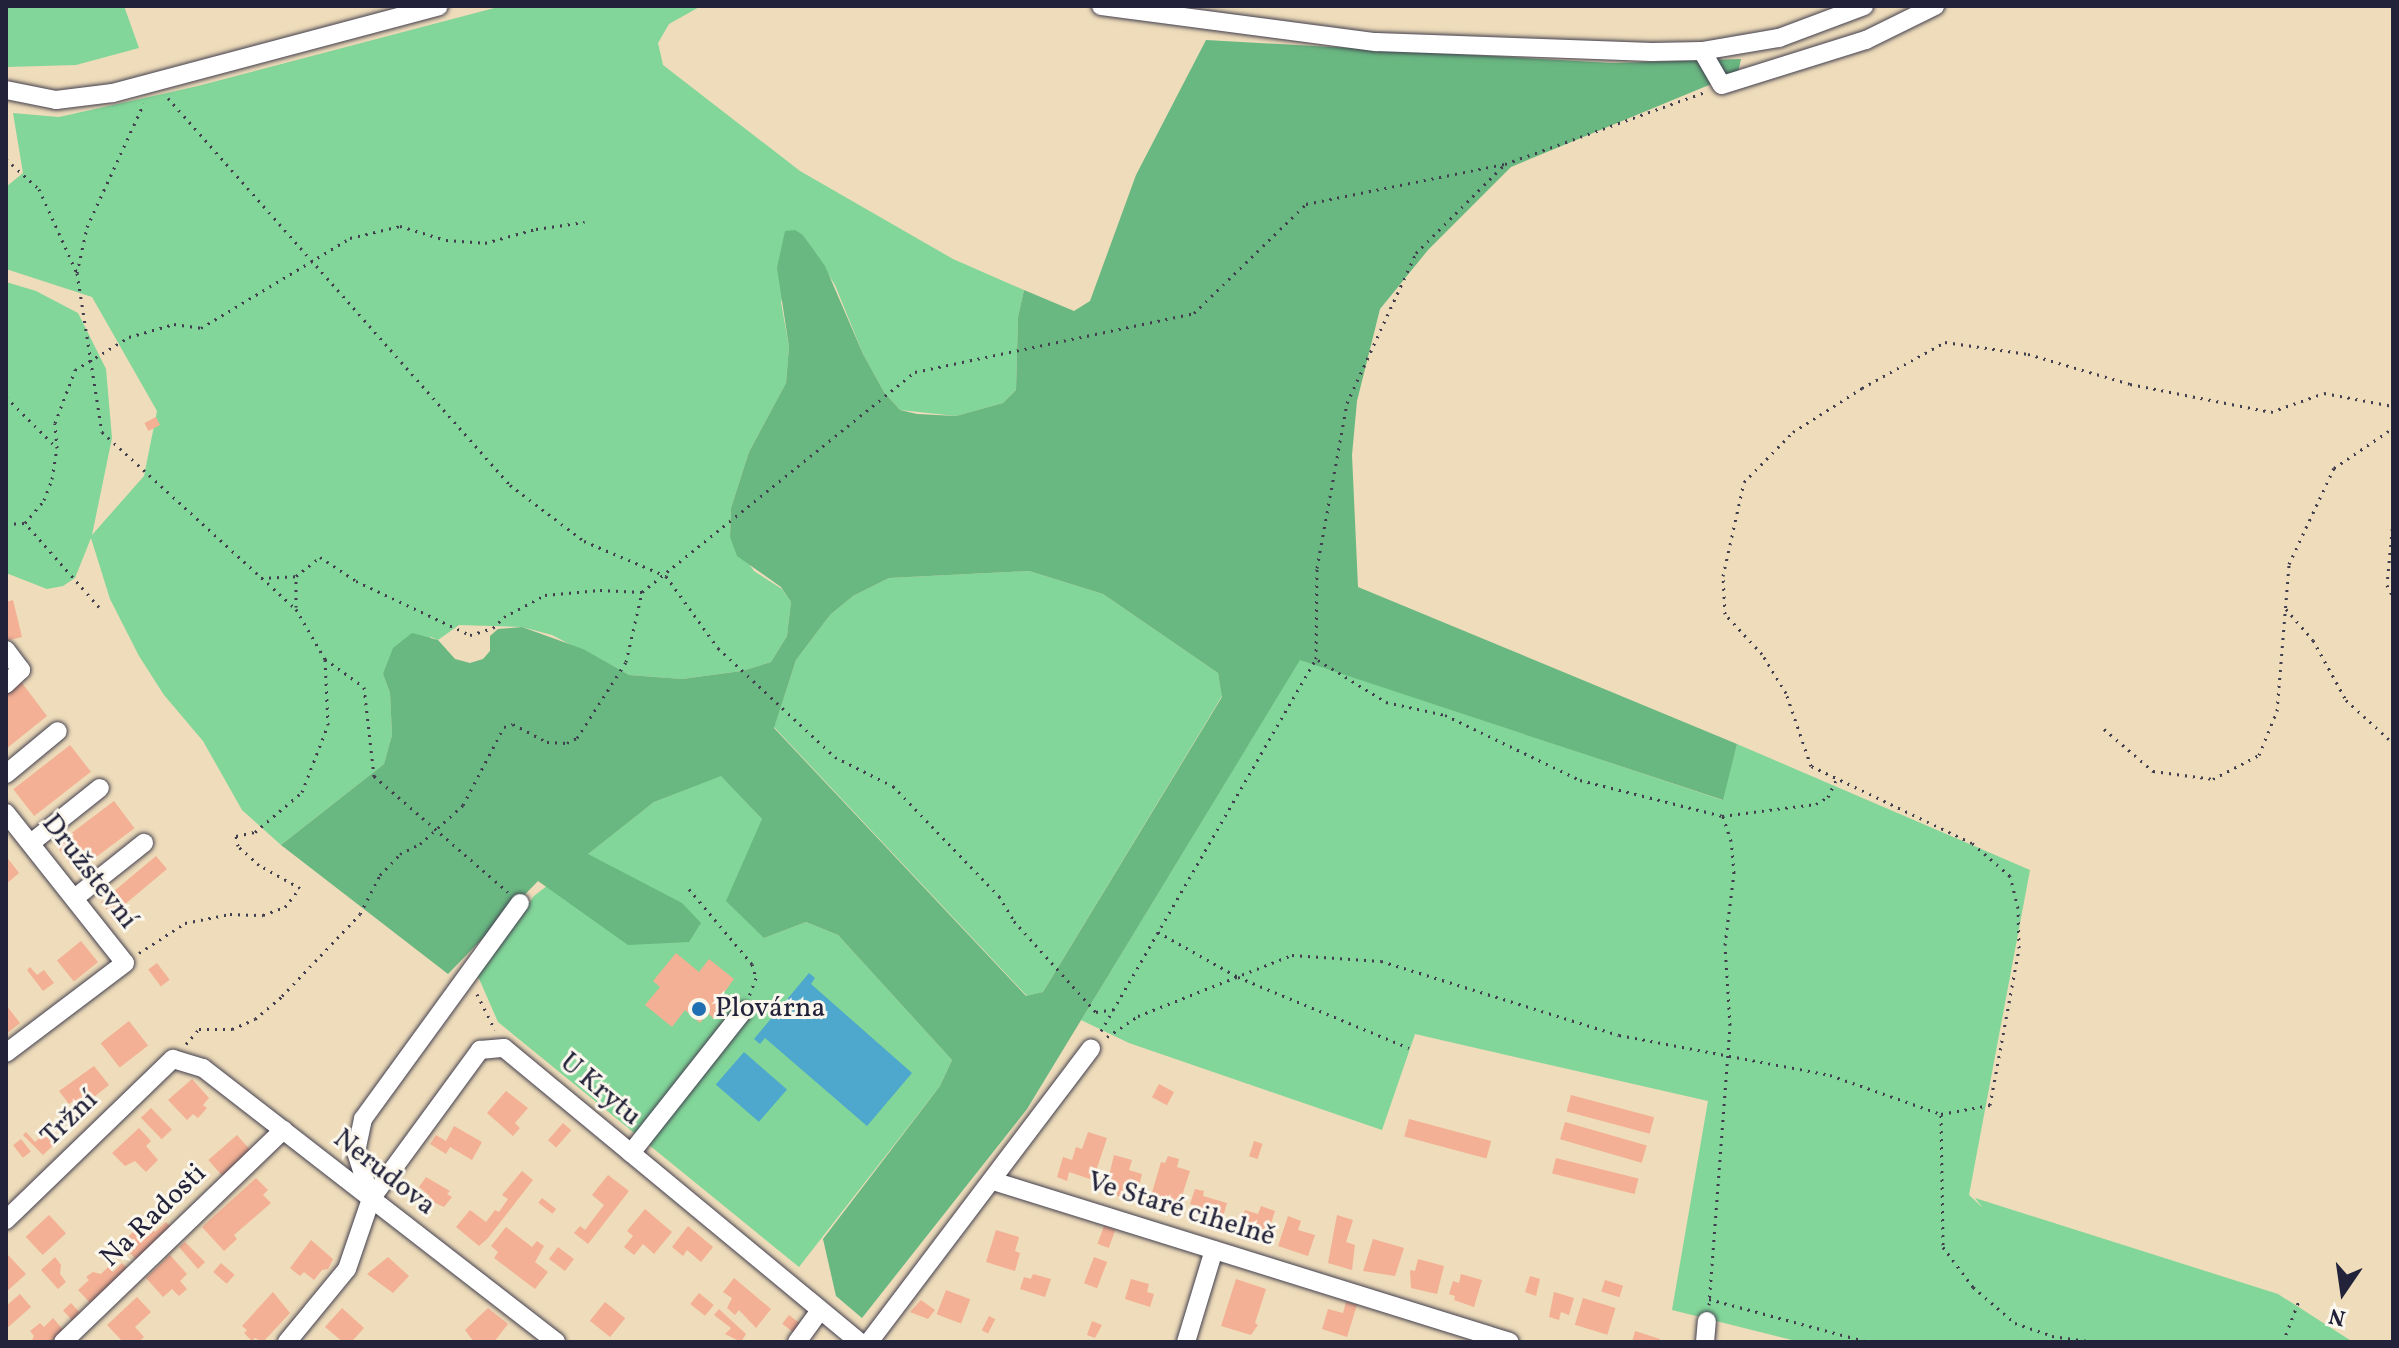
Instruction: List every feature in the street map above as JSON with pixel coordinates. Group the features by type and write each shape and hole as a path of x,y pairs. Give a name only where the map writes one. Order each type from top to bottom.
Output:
{"street":[{"path":"6,90 28,96 74,99 154,82 439,6"},
{"path":"1101,6 1376,42 1652,52 1702,51 1779,38 1864,6"},
{"path":"1702,51 1722,85 1866,40 1935,6"},
{"path":"6,650 21,670 6,684"},
{"path":"6,774 58,731"},
{"path":"31,843 100,788"},
{"name":"Družstevní","path":"6,813 76,897 125,963 6,1053"},
{"path":"76,897 144,843"},
{"path":"371,1199 356,1152 363,1119 520,903"},
{"path":"631,1153 743,1011"},
{"path":"287,1342 347,1269 371,1199 480,1050 504,1048"},
{"name":"U Krytu","path":"504,1048 860,1342"},
{"path":"869,1342 1091,1048"},
{"name":"Nerudova","path":"173,1059 203,1068 556,1342"},
{"name":"Tržní","path":"6,1220 173,1059"},
{"name":"Na Radosti","path":"63,1342 283,1130"},
{"name":"Ve Staré cihelně","path":"993,1181 1510,1342"},
{"path":"1186,1342 1214,1250"},
{"path":"797,1342 820,1310"},
{"path":"1705,1342 1707,1321"}],"path":[{"path":"77,273 87,227 154,82 510,485 584,541 666,576 718,648 835,757 893,786 999,896 1014,921 1096,1012 1114,1009"},
{"path":"261,578 296,576 320,557 356,581 470,635 493,628 504,617 545,595 600,590 642,592 666,576 915,372 1194,313 1306,204 1505,164 1722,85"},
{"path":"6,159 39,189 77,273 102,432 296,609 325,659 364,687 374,776 520,903"},
{"path":"1091,1048 1316,659 1317,568 1347,403 1416,253 1505,164"},
{"path":"6,524 25,523 44,500 57,448 55,423 66,386 75,370 129,337 174,324 201,328 310,259 350,238 400,226 446,240 485,243 536,229 585,222"},
{"path":"1091,1048 1138,1016 1292,955 1381,961 1619,1035 1830,1075 1941,1114 1990,1105 2019,948 2018,908 2010,876 1972,843 1811,766 1786,693 1762,654 1725,614 1723,576 1744,482 1793,432 1862,388 1945,342 2028,354 2130,384 2271,412 2324,393 2393,406"},
{"path":"6,397 57,448"},
{"path":"2104,729 2153,771 2213,779 2259,755 2277,711 2289,564 2334,468 2393,428"},
{"path":"2393,521 2387,585 2393,597"},
{"path":"25,523 99,607"},
{"path":"296,576 296,609"},
{"path":"199,1029 232,1029 255,1019 360,914 380,875 400,854 437,830 463,805 504,727 513,724 547,742 567,743 577,738 626,662 642,592"},
{"path":"2286,609 2313,640 2346,700 2393,743"},
{"path":"125,963 185,923 230,914 263,915 285,907 300,888 259,865 238,846 236,836 255,832 302,792 328,725 325,659"},
{"path":"1316,659 1386,702 1445,715 1580,780 1722,816 1816,804 1828,797 1836,780"},
{"path":"1707,1321 1728,1056 1730,994 1725,945 1734,873 1731,841 1722,816"},
{"path":"689,889 752,964 756,978 743,1011"},
{"path":"1158,932 1238,977 1409,1048"},
{"path":"467,973 504,1048"},
{"path":"1941,1114 1943,1247 1973,1287 2015,1323 2052,1336 2095,1342"},
{"path":"2283,1342 2300,1298"},
{"path":"1709,1299 1868,1342"}],"green space":[{"path":"6,6 124,6 139,48 76,65 6,67"},
{"path":"502,6 701,6 669,24 658,43 663,65 800,171 953,259 1024,290 1018,317 1016,390 1003,403 956,416 900,410 884,392 863,354 835,285 803,235 781,302 789,347 786,383 749,452 731,508 730,537 754,571 782,589 791,602 787,636 771,662 742,671 682,679 629,675 552,635 522,627 459,625 438,640 431,637 383,674 390,693 392,735 384,764 281,845 242,810 203,741 164,695 139,656 110,599 91,538 75,578 63,586 47,589 6,573 6,282 36,291 78,313 106,369 112,438 92,535 144,476 157,411 92,297 6,269 6,187 23,173 13,113 59,117 198,86"},
{"path":"1206,40 1613,63 1741,59 1738,73 1511,167 1428,250 1380,309 1357,401 1352,455 1358,587 1737,744 1723,800 1300,660 1027,1109 862,1318 836,1296 823,1239 940,1086 952,1060 838,935 806,922 764,938 726,901 762,819 721,776 654,802 588,854 682,903 701,923 689,942 628,945 538,881 448,974 281,845 384,764 392,735 390,693 383,674 393,648 412,633 438,640 455,659 470,663 483,659 490,651 490,636 498,629 522,627 583,649 629,675 682,679 742,671 771,662 787,636 791,602 781,587 737,556 730,537 731,508 749,452 786,383 789,347 777,268 785,231 795,230 803,235 825,266 863,354 884,392 900,410 956,416 1003,403 1016,390 1018,317 1024,290 1074,311 1090,301 1136,175","holes":["1029,571 1103,594 1218,673 1222,697 1043,992 1026,996 774,728 796,660 830,615 853,596 889,578"]},
{"path":"1029,571 1103,594 1218,673 1222,696 1043,992 1027,996 774,727 796,660 830,615 853,596 889,578"},
{"path":"1300,659 1722,800 1737,744 2030,870 1969,1195 1983,1208 1975,1198 2278,1294 2353,1342 1800,1342 1672,1310 1708,1101 1415,1034 1382,1130 1129,1043 1081,1020"},
{"name":"Plovárna","path":"721,775 762,819 764,938 806,922 838,935 952,1060 940,1086 799,1267 498,1022 477,974 534,896 654,802"}],"water":[{"path":"809,973 815,978 811,984 912,1073 867,1126 765,1038 760,1044 754,1039"},
{"path":"744,1052 787,1089 759,1122 716,1084"}],"building":[{"path":"156,417 160,425 149,431 144,423"},
{"path":"13,600 22,637 6,641 6,602"},
{"path":"19,679 47,716 6,749 6,689"},
{"path":"70,745 91,772 34,816 13,789"},
{"path":"114,801 134,828 76,872 56,845"},
{"path":"6,856 19,873 6,884"},
{"path":"156,856 167,869 112,915 101,902"},
{"path":"81,941 98,962 74,981 57,961"},
{"path":"676,953 699,972 709,959 734,979 716,1004 722,1009 714,1019 708,1013 700,1023 685,1010 672,1027 645,1005 660,987 653,981"},
{"path":"157,963 170,980 161,986 148,970"},
{"path":"30,967 37,975 44,970 54,983 43,991 27,970"},
{"path":"6,1005 20,1023 6,1034"},
{"path":"129,1021 148,1045 120,1068 101,1043"},
{"path":"94,1066 109,1085 79,1109 73,1101 69,1104 59,1091"},
{"path":"192,1079 209,1098 203,1105 207,1108 198,1118 193,1114 187,1120 168,1100"},
{"path":"1159,1084 1174,1092 1167,1105 1152,1097"},
{"path":"506,1091 528,1108 515,1123 520,1128 513,1136 487,1113"},
{"path":"1571,1095 1654,1117 1650,1134 1567,1111"},
{"path":"151,1108 172,1130 162,1139 141,1118"},
{"path":"1409,1119 1491,1141 1486,1158 1404,1136"},
{"path":"1565,1122 1647,1145 1642,1163 1560,1139"},
{"path":"563,1123 571,1130 556,1148 548,1140"},
{"path":"454,1126 482,1142 472,1160 450,1147 446,1154 430,1144 436,1135 446,1141"},
{"path":"50,1128 60,1139 43,1155 23,1135 26,1132 35,1142"},
{"path":"139,1128 151,1141 146,1146 158,1160 146,1172 135,1161 125,1166 112,1153"},
{"path":"1088,1132 1107,1138 1093,1180 1069,1172 1067,1181 1057,1177 1063,1157 1072,1160 1076,1147 1082,1149"},
{"path":"237,1135 251,1151 222,1176 208,1160"},
{"path":"21,1139 31,1152 23,1158 13,1145"},
{"path":"1254,1141 1263,1144 1258,1159 1249,1156"},
{"path":"1114,1155 1132,1160 1129,1170 1142,1174 1135,1202 1105,1192"},
{"path":"1168,1156 1179,1159 1177,1167 1190,1171 1179,1205 1151,1196 1161,1162 1165,1163"},
{"path":"1556,1158 1638,1179 1635,1194 1552,1174"},
{"path":"522,1171 533,1180 479,1246 456,1227 470,1210 486,1222 495,1210 499,1212 508,1199 502,1195"},
{"path":"608,1175 629,1191 588,1244 574,1233 580,1226 585,1230 604,1205 592,1195"},
{"path":"426,1177 450,1191 447,1194 452,1197 444,1207 427,1199 430,1196 419,1187"},
{"path":"256,1178 268,1190 263,1195 271,1203 234,1235 237,1239 224,1251 202,1227"},
{"path":"1195,1189 1204,1191 1203,1196 1227,1203 1222,1220 1227,1221 1224,1229 1194,1220 1199,1207 1190,1204"},
{"path":"542,1198 556,1209 552,1214 538,1203"},
{"path":"1261,1206 1275,1211 1265,1242 1238,1233 1245,1210 1258,1214"},
{"path":"645,1209 672,1232 654,1254 643,1244 634,1255 624,1247 633,1236 627,1231"},
{"path":"49,1215 66,1233 43,1255 26,1237"},
{"path":"1337,1215 1353,1220 1346,1242 1355,1245 1352,1270 1328,1263"},
{"path":"1288,1216 1301,1221 1298,1230 1315,1235 1308,1256 1278,1246"},
{"path":"144,1221 155,1232 166,1222 174,1230 139,1262 121,1244"},
{"path":"688,1226 713,1247 701,1262 687,1250 683,1256 672,1247"},
{"path":"1104,1226 1115,1230 1109,1248 1098,1244"},
{"path":"506,1227 532,1247 537,1241 544,1246 535,1262 548,1272 535,1289 494,1258 498,1252 491,1246"},
{"path":"996,1230 1019,1237 1015,1251 1020,1253 1015,1271 986,1262"},
{"path":"1373,1239 1404,1248 1395,1276 1363,1271"},
{"path":"311,1240 333,1259 328,1269 322,1270 314,1280 304,1272 300,1276 290,1268"},
{"path":"185,1242 205,1262 198,1269 179,1247"},
{"path":"558,1247 574,1259 565,1271 549,1259"},
{"path":"6,1253 26,1274 6,1292"},
{"path":"170,1255 187,1274 180,1281 187,1289 179,1296 172,1289 163,1297 146,1278"},
{"path":"55,1257 66,1282 58,1289 41,1270"},
{"path":"388,1257 409,1276 393,1293 367,1274"},
{"path":"1094,1257 1107,1262 1097,1288 1084,1283"},
{"path":"1418,1259 1444,1266 1437,1294 1411,1288 1410,1270 1415,1271"},
{"path":"122,1263 129,1270 92,1305 78,1290 93,1272 101,1274 108,1267 113,1272"},
{"path":"221,1263 235,1275 227,1284 213,1272"},
{"path":"1033,1274 1051,1279 1045,1297 1020,1289 1024,1277 1031,1279"},
{"path":"1461,1274 1482,1280 1474,1307 1454,1300 1455,1296 1449,1294 1453,1281 1459,1283"},
{"path":"1530,1276 1540,1279 1536,1296 1525,1292"},
{"path":"734,1278 771,1309 756,1328 739,1310 735,1315 727,1308 732,1298 723,1292"},
{"path":"1131,1279 1149,1284 1147,1292 1154,1294 1150,1307 1125,1299"},
{"path":"1236,1279 1266,1289 1255,1323 1258,1325 1251,1335 1221,1326"},
{"path":"1605,1280 1623,1286 1619,1297 1601,1291"},
{"path":"946,1290 970,1299 961,1324 937,1314"},
{"path":"273,1292 290,1313 263,1342 255,1338 252,1341 242,1326"},
{"path":"1554,1292 1574,1298 1569,1315 1561,1312 1559,1320 1549,1317"},
{"path":"699,1293 714,1305 705,1316 690,1304"},
{"path":"20,1294 31,1307 6,1329 6,1306"},
{"path":"137,1297 151,1312 135,1327 144,1337 139,1342 123,1342 107,1325"},
{"path":"1583,1298 1616,1308 1607,1335 1575,1325"},
{"path":"921,1300 935,1310 928,1319 910,1312"},
{"path":"605,1302 625,1318 610,1337 590,1321"},
{"path":"1346,1302 1357,1305 1347,1337 1322,1329 1328,1309 1343,1313"},
{"path":"71,1303 82,1315 74,1322 63,1311"},
{"path":"342,1308 364,1328 353,1340 355,1342 343,1342 325,1327"},
{"path":"488,1308 508,1324 494,1342 474,1342 465,1330"},
{"path":"719,1309 746,1334 741,1342 725,1334 731,1328 714,1315"},
{"path":"789,1315 802,1325 795,1334 782,1324"},
{"path":"989,1316 995,1319 988,1333 982,1330"},
{"path":"53,1318 64,1331 52,1342 31,1342 34,1336 30,1331 40,1323 44,1327"},
{"path":"1092,1321 1102,1325 1095,1338 1087,1335"},
{"path":"1635,1331 1660,1339 1659,1342 1632,1342"}],"place":[{"name":"Plovárna","path":"699,1009"}]}
